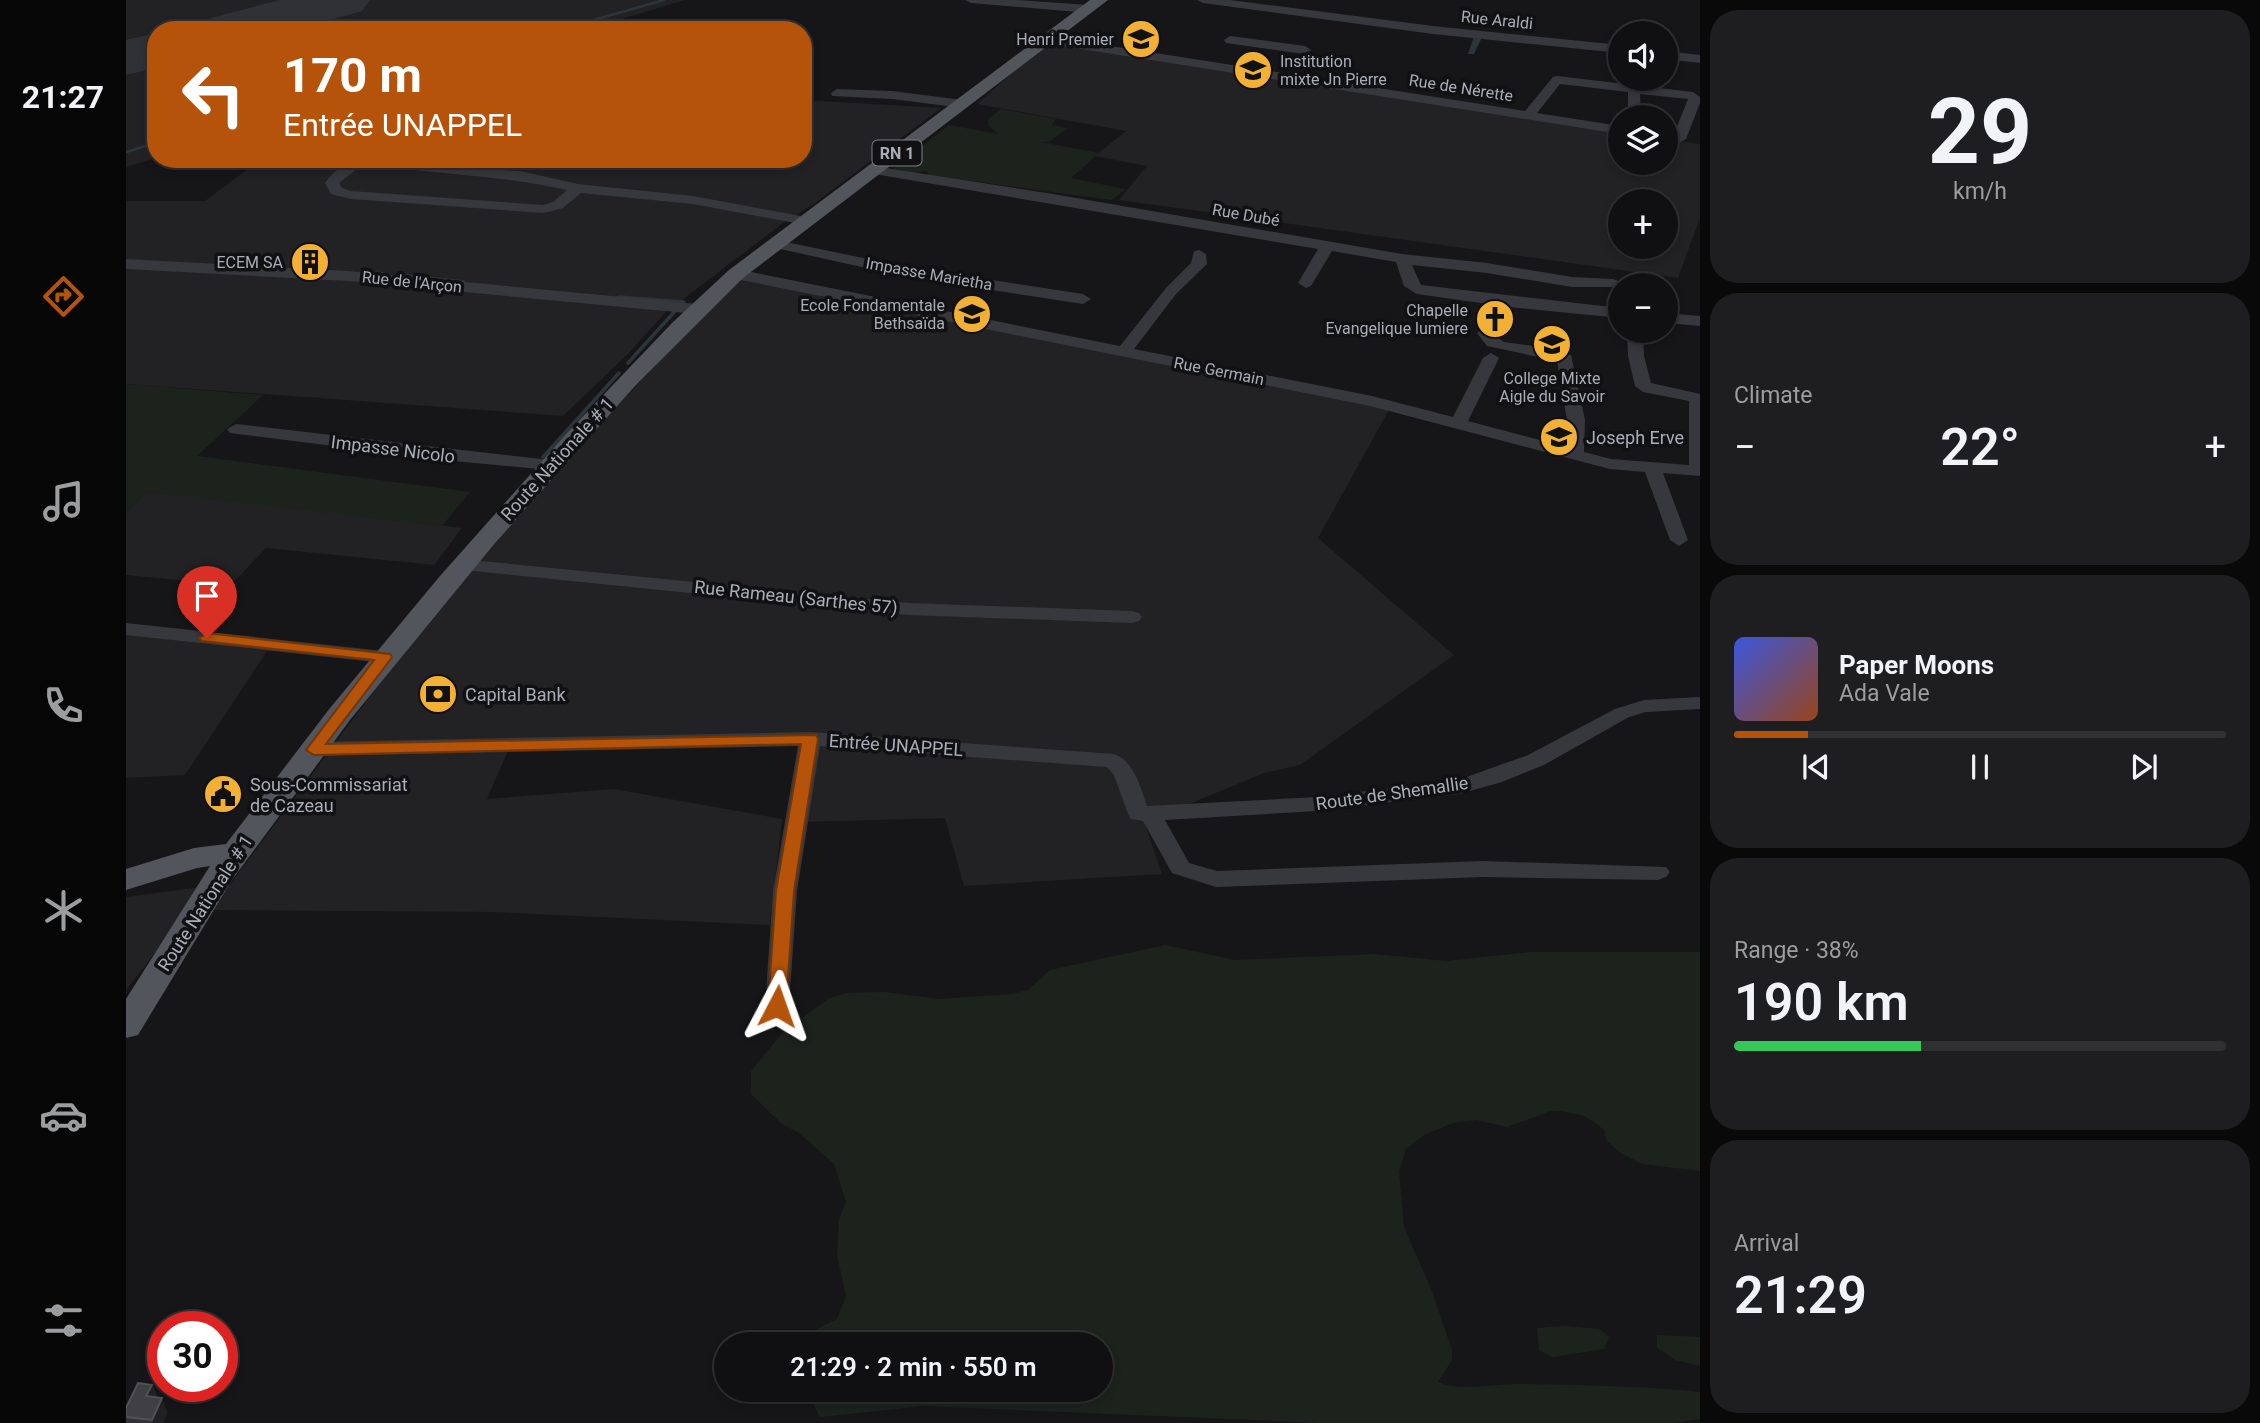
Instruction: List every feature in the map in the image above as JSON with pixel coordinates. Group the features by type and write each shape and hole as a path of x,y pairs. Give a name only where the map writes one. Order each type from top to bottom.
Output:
{"main road":[{"name":"Route Nationale # 1","path":"126,1026 235,853 384,657 461,565 550,466 697,309 736,274 1094,4"},
{"path":"126,880 194,858 235,853"}],"street":[{"path":"971,0 1094,4"},
{"name":"Rue Araldi","path":"1203,0 1424,29 1608,49"},
{"name":"Rue de Nérette","path":"1047,40 1262,59 1528,116 1608,128"},
{"path":"1230,40 1262,59 1305,50"},
{"path":"1678,56 1700,59"},
{"path":"1528,116 1557,80 1608,86"},
{"path":"1649,91 1694,97 1678,139"},
{"path":"837,93 892,95 963,104"},
{"path":"345,168 332,183 336,191 351,195 544,209 558,205 578,188"},
{"path":"419,168 520,175 578,188 693,200 806,221"},
{"name":"Rue Dubé","path":"873,170 1053,198 1402,259 1608,285"},
{"name":"Impasse Marietha","path":"776,244 907,271 1083,299"},
{"path":"1306,283 1327,247"},
{"path":"1123,352 1171,291 1199,264 1199,254"},
{"path":"1402,259 1412,286 1417,289 1608,312"},
{"name":"Rue de l'Arçon","path":"126,264 348,276 697,309"},
{"name":"Rue Germain","path":"736,274 1318,390 1459,422 1610,464 1699,471"},
{"path":"1678,319 1700,321"},
{"path":"1485,333 1493,343 1565,358 1576,420 1575,453"},
{"path":"1635,343 1643,386 1650,390 1688,395 1698,408 1699,471"},
{"path":"1459,422 1491,358"},
{"name":"Impasse Nicolo","path":"236,429 550,466"},
{"path":"1652,468 1679,540"},
{"name":"Rue Rameau (Sarthes 57)","path":"461,565 908,609 1132,617"},
{"path":"126,629 384,657"},
{"name":"Route de Shemallie","path":"1144,813 1317,804 1459,787 1494,777 1536,760 1622,713 1671,702 1700,703"},
{"path":"777,1006 785,891 810,739"},
{"name":"Entrée UNAPPEL","path":"314,750 810,739 1114,761 1180,868 1216,879 1483,869 1658,872"}],"shaded area":[{"path":"126,0 685,0 615,21 147,21 147,161 126,167"},
{"path":"1047,42 1608,129 1608,175 1678,175 1678,141 1700,144 1700,218 1678,278 1678,273 1642,273 1119,200 1147,166 1095,156 1126,131 977,104"},
{"path":"812,101 941,108 665,313 628,354 563,416 126,384 126,201 205,201 249,168 812,168"},
{"path":"1001,109 1056,119 1052,125 1068,128 1049,142 1042,142 1099,153 1071,178 1125,189 1112,200 928,175 927,171 915,173 893,169 949,125 998,134 989,126 988,119"},
{"path":"740,277 1390,408 1318,538 1454,655 1300,765 1264,773 1177,809 1146,827 1162,874 964,886 945,818 802,822 818,733 519,739 507,753 487,799 614,789 782,819 770,925 493,912 211,910 423,625 457,574"},
{"path":"126,384 263,395 197,456 470,492 442,526 146,492 126,513"},
{"path":"146,492 462,528 434,565 266,548 231,585 126,575 126,513"},
{"path":"126,631 267,651 185,775 126,778"},
{"path":"202,887 154,954 126,990 126,897"},
{"path":"1165,945 1235,960 1374,954 1446,961 1531,952 1700,952 1700,1171 1642,1164 1619,1152 1607,1141 1604,1130 1582,1115 1551,1111 1507,1127 1476,1120 1453,1123 1424,1135 1406,1149 1399,1171 1404,1227 1431,1289 1452,1350 1452,1360 1438,1382 1458,1387 1517,1384 1700,1392 1700,1419 1672,1423 1322,1423 924,1406 820,1417 812,1402 1113,1402 1113,1332 814,1332 837,1319 846,1296 837,1255 839,1219 846,1202 834,1164 799,1133 782,1124 751,1094 751,1071 783,1032 828,999 845,993 884,992 940,999 1012,994 1028,990 1050,970"},
{"path":"1565,1326 1600,1329 1609,1337 1604,1349 1553,1357 1539,1350 1537,1328"},
{"path":"1657,1335 1700,1337 1700,1366 1675,1360 1657,1347"}],"building":[{"path":"138,1383 147,1384 147,1402 160,1402 152,1420 126,1417 126,1408"}],"waterway":[{"path":"590,21 664,0"},
{"path":"1471,52 1478,35"},
{"path":"126,152 147,146"},
{"path":"361,272 384,274"},
{"path":"406,276 464,282"},
{"path":"619,297 684,302"},
{"path":"628,363 677,309"},
{"path":"543,457 619,373"}],"runway":[{"path":"265,21 343,0"},
{"path":"126,58 147,52"}],"place":[{"name":"Henri Premier","path":"1141,39"},
{"name":"Institution mixte Jn Pierre","path":"1253,70"},
{"name":"ECEM SA","path":"310,262"},
{"name":"Ecole Fondamentale Bethsaïda","path":"972,314"},
{"name":"Chapelle Evangelique lumiere","path":"1495,319"},
{"name":"College Mixte Aigle du Savoir","path":"1552,344"},
{"name":"Joseph Erve","path":"1559,437"},
{"name":"Capital Bank","path":"438,694"},
{"name":"Sous-Commissariat de Cazeau","path":"223,794"}],"route":[{"path":"207,638 384,657 314,750 810,739 785,891 777,1006"}]}
